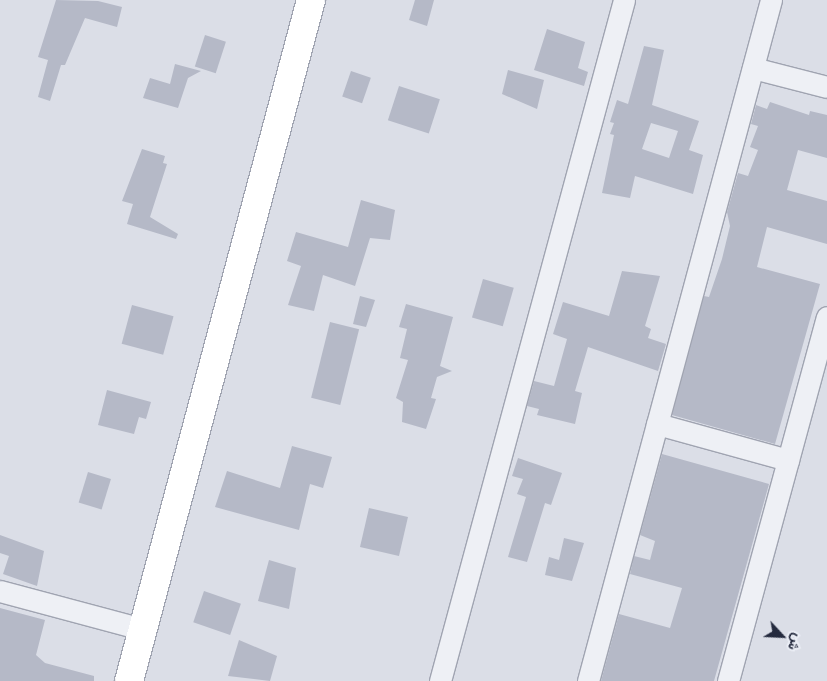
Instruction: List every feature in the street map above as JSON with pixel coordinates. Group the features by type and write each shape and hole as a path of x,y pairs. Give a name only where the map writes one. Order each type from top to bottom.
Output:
{"street":[{"path":"129,681 311,0"},
{"path":"440,681 624,0"},
{"path":"588,681 771,0"},
{"path":"753,68 827,87"},
{"path":"728,681 827,317"},
{"path":"657,424 788,460"},
{"path":"0,591 142,629"}],"building":[{"path":"56,0 98,1 122,7 117,27 85,18 65,65 61,65 50,101 38,97 48,60 38,57"},
{"path":"415,0 434,0 427,26 409,20"},
{"path":"547,29 585,42 578,68 588,72 584,86 534,70"},
{"path":"205,35 226,42 216,73 195,66"},
{"path":"644,46 664,50 652,105 699,121 689,150 703,155 693,194 635,176 630,198 602,193 614,135 610,134 614,123 610,122 617,100 628,104","holes":["651,123 678,131 669,158 642,149"]},
{"path":"175,64 201,71 188,78 178,108 143,98 150,78 170,84"},
{"path":"508,70 544,80 537,109 502,94"},
{"path":"351,71 371,78 362,103 342,97"},
{"path":"399,86 440,99 429,134 388,120"},
{"path":"770,102 809,115 810,111 827,115 827,158 798,150 787,190 827,201 827,244 767,227 757,267 820,284 775,444 672,415 704,296 709,297 722,259 730,226 727,212 738,173 748,176 758,150 750,147 758,126 751,124 756,105 767,109"},
{"path":"142,149 165,156 163,163 167,164 150,217 178,234 176,239 127,224 133,204 122,201"},
{"path":"361,200 395,210 390,240 370,238 355,286 323,275 314,311 288,305 301,266 287,261 296,232 348,247"},
{"path":"622,271 660,276 645,326 651,329 648,338 666,344 658,371 588,347 575,391 582,393 575,424 537,415 539,409 527,406 534,381 554,386 567,339 553,334 563,302 609,316"},
{"path":"483,279 514,288 503,326 472,317"},
{"path":"360,296 375,300 366,327 353,324"},
{"path":"406,304 453,317 440,366 452,371 437,377 431,398 436,399 426,429 402,422 403,402 396,398 408,360 400,358 407,329 399,327"},
{"path":"132,305 174,316 163,355 122,344"},
{"path":"330,322 359,329 340,405 311,398"},
{"path":"107,390 151,402 146,419 139,417 134,434 98,425"},
{"path":"292,446 332,457 323,488 310,484 299,530 215,507 227,471 280,488"},
{"path":"662,454 769,484 714,681 601,681 619,614 670,628 682,588 630,574 634,556 650,560 655,541 640,535"},
{"path":"518,458 562,473 551,505 545,503 527,562 508,557 526,497 517,494 523,479 512,476"},
{"path":"88,472 111,479 102,510 79,503"},
{"path":"369,508 408,517 399,556 360,547"},
{"path":"0,535 44,551 37,586 3,574 9,556 0,553"},
{"path":"564,538 584,543 572,581 545,575 549,557 559,560"},
{"path":"269,560 296,568 289,609 258,601"},
{"path":"204,591 241,604 230,635 193,622"},
{"path":"0,608 45,620 36,655 45,663 94,676 94,681 0,681"},
{"path":"239,640 277,656 270,681 228,676"}]}
